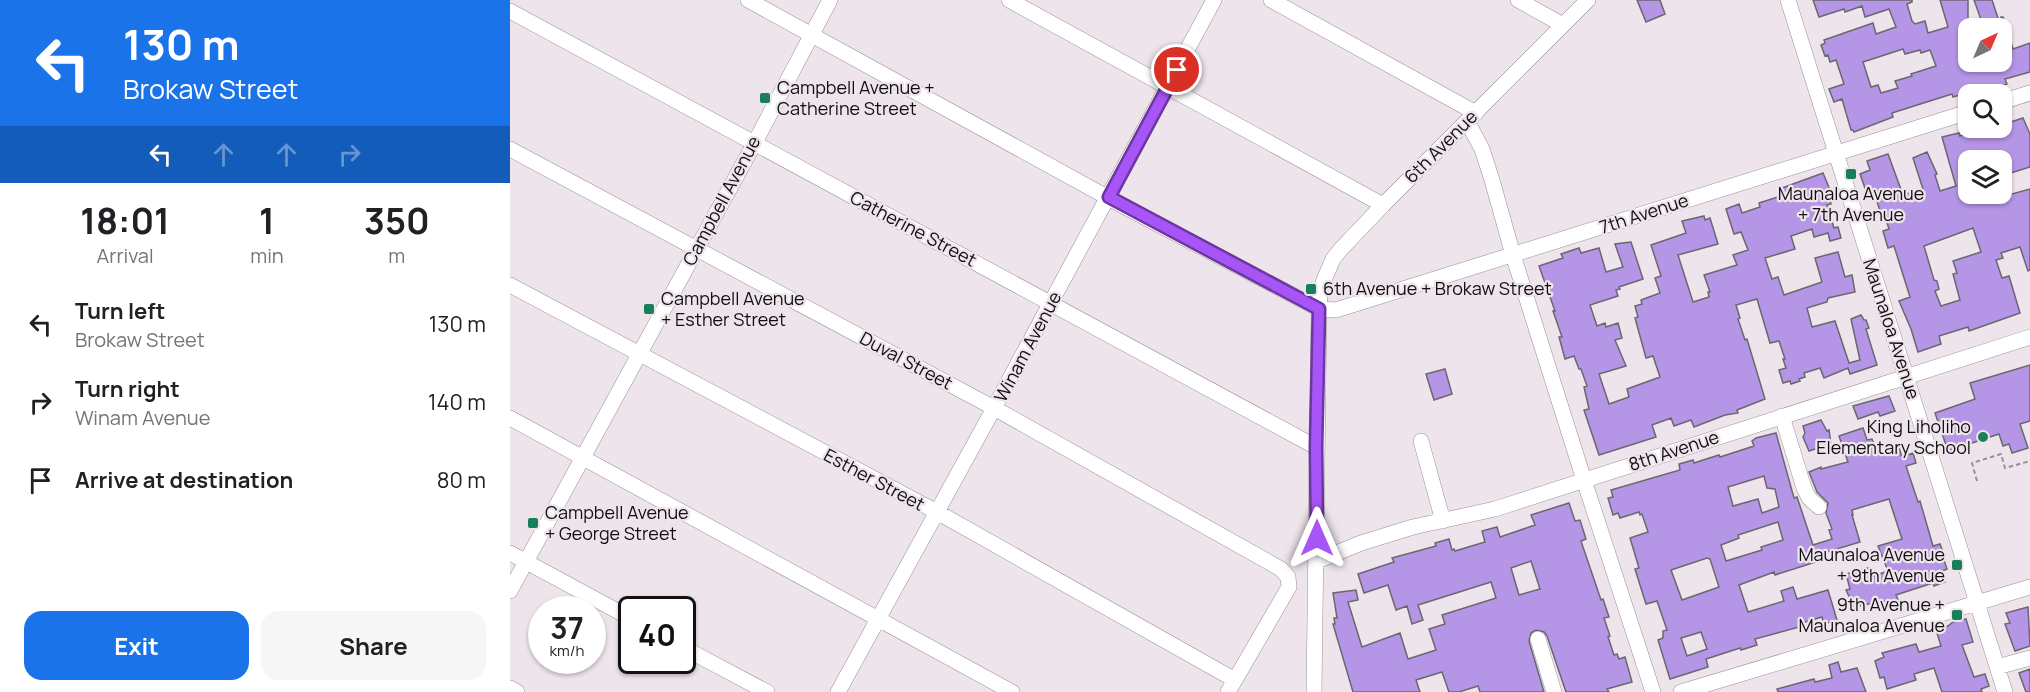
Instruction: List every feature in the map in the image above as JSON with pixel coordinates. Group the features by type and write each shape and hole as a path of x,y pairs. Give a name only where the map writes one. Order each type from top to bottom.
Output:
{"street":[{"path":"748,0 1319,309"},
{"name":"Campbell Avenue","path":"510,591 830,0"},
{"path":"1010,0 1383,205"},
{"name":"Winam Avenue","path":"838,692 1052,302 1214,0"},
{"path":"1271,0 1471,117 1584,480 1653,692"},
{"path":"1518,0 1563,25"},
{"name":"6th Avenue","path":"1314,692 1317,561 1316,447 1319,309 1322,286 1333,259 1383,205 1588,0"},
{"name":"Maunaloa Avenue","path":"1788,0 2005,692"},
{"name":"Catherine Street","path":"510,11 1052,302 1316,447"},
{"path":"2012,99 2030,93"},
{"name":"7th Avenue","path":"1319,309 1336,310 1958,115"},
{"name":"Duval Street","path":"510,149 994,408 1281,569 1288,577 1289,587 1232,686"},
{"name":"Esther Street","path":"510,285 937,512 1232,686"},
{"name":"8th Avenue","path":"1317,561 1386,535 1495,509 2030,337"},
{"path":"1782,416 1803,463 1799,490 1819,507"},
{"path":"510,418 1012,692"},
{"path":"1420,441 1443,520"},
{"path":"510,553 618,611"},
{"path":"1681,692 2030,587"},
{"path":"1538,639 1554,692"},
{"path":"696,654 766,692"},
{"path":"1997,668 2030,658"},
{"path":"510,688 517,692"}],"path":[{"path":"1977,481 1972,463 2001,454 2005,468 2030,461"}],"building":[{"path":"1637,0 1660,0 1665,14 1646,22"},
{"path":"1813,0 1912,0 1907,4 1912,21 1915,24 1925,21 1928,33 1948,27 1940,0 1968,0 1968,18 1958,18 1958,72 2012,72 2012,46 2013,49 2030,43 2030,72 2005,79 2007,84 1958,84 1958,96 1953,97 1952,94 1892,113 1893,117 1854,132 1851,130 1842,99 1834,102 1829,89 1844,84 1836,60 1830,62 1821,45 1825,43 1824,40 1873,23 1876,34 1896,27 1889,9 1865,17 1862,6 1845,12 1844,9 1819,17","holes":["1903,49 1905,54 1920,50 1921,53 1930,50 1936,66 1895,81 1898,88 1881,93 1878,85 1871,87 1863,62"]},
{"path":"1974,0 1992,0 1998,18 1980,18"},
{"path":"2023,118 2030,134 2030,167 2012,173 2012,150 1958,150 1958,204 2012,204 2012,194 2030,189 2030,270 2028,271 2020,247 2001,253 2003,258 1996,260 2002,278 2009,276 2020,313 1969,331 1968,327 1939,336 1941,344 1918,352 1899,301 1910,297 1894,246 1888,248 1883,231 1889,229 1884,213 1881,214 1873,189 1866,191 1860,174 1870,170 1867,161 1888,154 1903,195 1923,189 1913,158 1927,152 1937,174 1935,175 1940,191 1956,186 1942,137 1958,133 1958,138 2012,138 2012,122","holes":["1973,228 1981,252 1953,261 1957,273 1953,274 1960,300 1941,306 1935,291 1939,289 1937,281 1934,280 1924,246"]},
{"path":"1823,173 1833,197 1830,198 1831,204 1827,205 1834,228 1838,227 1841,238 1830,241 1828,233 1814,237 1812,229 1791,236 1795,249 1765,258 1772,279 1778,277 1784,295 1822,282 1815,258 1838,252 1845,277 1852,275 1855,292 1828,298 1827,302 1807,308 1812,327 1835,321 1849,363 1860,360 1851,319 1861,315 1869,328 1866,329 1877,365 1850,374 1848,368 1824,378 1820,368 1804,373 1805,377 1799,379 1800,381 1791,384 1790,381 1783,383 1779,370 1786,368 1783,359 1785,359 1779,341 1770,343 1757,299 1736,305 1740,318 1738,319 1745,340 1747,339 1765,399 1737,410 1738,413 1725,415 1694,427 1691,420 1674,426 1671,418 1652,425 1656,437 1599,455 1584,410 1589,409 1584,387 1587,386 1574,356 1565,359 1559,337 1562,337 1553,311 1555,311 1539,266 1563,258 1561,254 1579,248 1581,253 1599,248 1606,272 1623,267 1615,244 1631,242 1643,279 1619,287 1620,289 1616,290 1618,296 1590,305 1597,326 1605,323 1606,327 1618,323 1622,338 1615,340 1626,366 1599,374 1609,404 1629,397 1627,389 1660,377 1653,356 1646,358 1635,318 1638,317 1635,306 1642,304 1641,300 1660,293 1655,278 1661,276 1651,245 1686,233 1682,221 1704,216 1705,220 1710,218 1718,244 1678,255 1693,302 1709,297 1708,292 1710,292 1704,275 1737,265 1733,255 1748,250 1741,232 1734,234 1726,209 1739,204 1742,213 1760,207 1759,203 1784,195 1782,188"},
{"path":"2030,365 2030,421 2020,424 2028,448 2012,453 2009,444 2003,446 1999,434 1948,451 1935,413 1975,399 1970,383"},
{"path":"1445,369 1452,394 1434,400 1426,374"},
{"path":"1889,396 1895,411 1880,416 1878,412 1858,419 1853,406"},
{"path":"1821,420 1827,431 1829,430 1831,444 1809,451 1803,437 1805,433 1803,426"},
{"path":"1863,428 1867,440 1872,439 1878,454 1899,448 1902,457 1913,453 1916,463 1906,466 1918,502 1920,501 1933,546 1940,544 1945,557 1943,557 1947,569 1942,571 1945,582 1934,586 1933,583 1896,595 1899,602 1885,606 1884,601 1854,607 1846,590 1850,589 1846,574 1868,568 1871,577 1888,571 1878,546 1902,539 1889,499 1852,510 1860,542 1820,554 1822,560 1775,575 1774,572 1739,585 1748,612 1784,601 1781,591 1793,587 1797,599 1828,590 1837,620 1824,624 1822,617 1802,623 1803,626 1755,639 1757,645 1706,659 1708,667 1670,679 1658,640 1663,638 1663,631 1667,630 1657,601 1646,604 1635,569 1639,568 1630,538 1648,532 1642,514 1640,515 1639,512 1620,518 1618,513 1613,515 1608,498 1613,497 1611,490 1680,470 1679,464 1693,460 1694,463 1719,455 1720,457 1754,446 1752,441 1756,438 1776,433 1794,498 1797,497 1813,545 1832,539 1829,530 1832,529 1826,513 1828,503 1817,492 1809,472 1821,467 1821,469 1848,462 1839,436","holes":["1764,476 1767,488 1775,489 1779,507 1762,513 1758,499 1733,506 1728,487","1778,522 1783,540 1761,547 1762,550 1726,561 1721,545 1739,538 1738,535","1710,559 1719,587 1682,600 1671,570","1701,632 1707,649 1687,656 1681,638"]},
{"path":"1569,503 1575,521 1580,520 1586,539 1581,541 1609,617 1604,618 1610,636 1608,637 1614,655 1617,654 1619,659 1625,657 1632,682 1607,689 1609,692 1566,692 1547,636 1544,632 1536,630 1531,633 1529,641 1544,692 1480,692 1478,686 1459,692 1449,692 1442,672 1416,680 1420,692 1353,692 1333,624 1335,624 1334,618 1337,618 1333,593 1356,590 1358,600 1348,602 1362,647 1400,633 1408,659 1436,650 1429,629 1445,624 1442,615 1496,598 1491,582 1418,605 1423,620 1412,624 1407,606 1396,610 1388,585 1364,593 1358,574 1394,562 1392,558 1436,546 1435,543 1449,539 1452,550 1455,551 1485,542 1482,531 1497,527 1500,537 1535,525 1531,515","holes":["1531,561 1540,589 1519,595 1511,568"]},
{"path":"2028,607 2030,646 2015,651 2005,624 2010,623 2006,613"},
{"path":"1966,619 1973,642 1962,645 1974,677 1985,674 1989,686 1981,689 1982,692 1942,692 1934,668 1914,674 1916,680 1887,689 1884,677 1880,678 1875,661 1884,657 1882,653 1916,644 1919,652 1941,646 1936,630"},
{"path":"1838,662 1841,672 1857,668 1866,692 1778,692 1777,689 1814,679 1815,682 1832,678 1829,665"},
{"path":"2030,669 2030,692 2026,692 2019,673"}],"place":[{"name":"Campbell Avenue + Catherine Street","path":"765,98"},
{"name":"Maunaloa Avenue + 7th Avenue","path":"1851,174"},
{"name":"6th Avenue + Brokaw Street","path":"1311,289"},
{"name":"Campbell Avenue + Esther Street","path":"649,309"},
{"name":"King Liholiho Elementary School","path":"1983,437"},
{"name":"Campbell Avenue + George Street","path":"533,523"},
{"name":"Maunaloa Avenue + 9th Avenue","path":"1957,565"},
{"name":"9th Avenue + Maunaloa Avenue","path":"1957,615"}],"route":[{"path":"1177,70 1109,197 1319,309 1317,538"}]}
